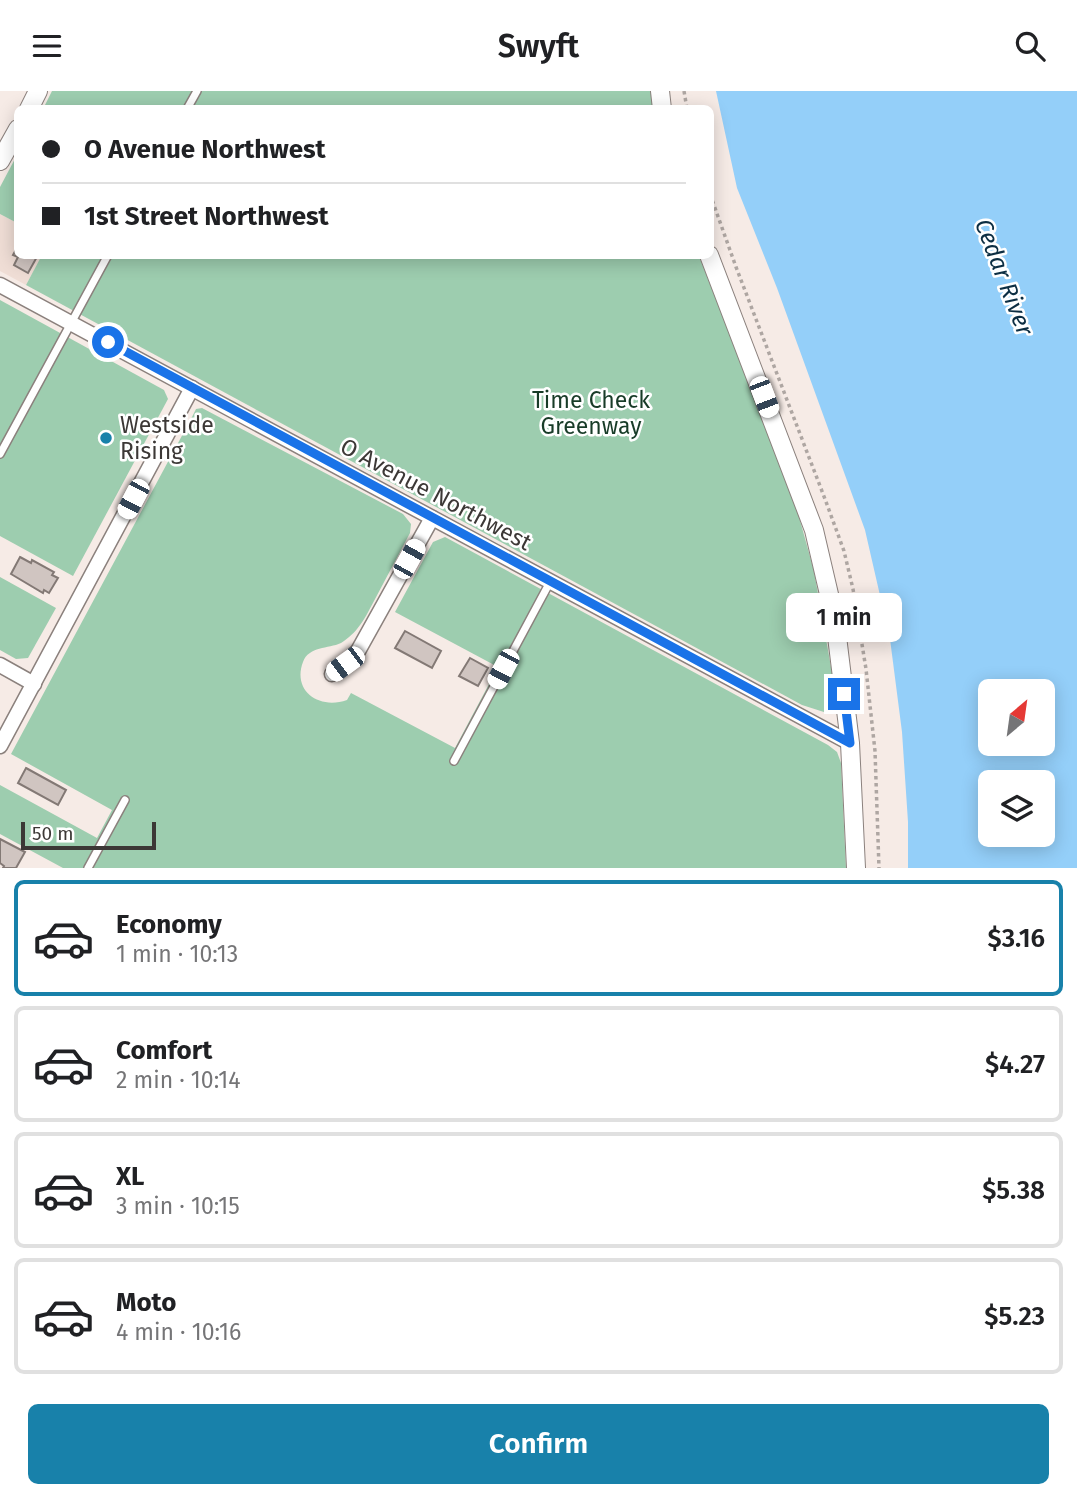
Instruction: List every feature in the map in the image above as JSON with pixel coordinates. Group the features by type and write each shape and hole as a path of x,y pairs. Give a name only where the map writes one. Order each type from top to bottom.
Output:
{"street":[{"path":"0,161 14,136"},
{"path":"711,259 814,530 835,620 850,743 856,868"},
{"name":"O Avenue Northwest","path":"0,285 850,743"},
{"path":"0,746 192,388"},
{"path":"332,674 358,650 432,517"},
{"path":"0,665 34,684"}],"lane":[{"path":"0,454 106,259"},
{"path":"454,761 550,581"},
{"path":"88,868 125,800"}],"shaded area":[{"path":"0,214 14,221 14,259 40,259 26,285 0,271"}],"green space":[{"path":"52,91 652,91 654,105 45,105"},
{"path":"14,161 14,221 0,214 0,187"},
{"name":"Time Check Greenway","path":"40,259 700,259 793,495 814,571 837,701 834,709 827,713 802,705 26,285"},
{"path":"0,300 164,390 168,399 73,576 0,536"},
{"path":"202,408 403,514 411,524 410,533 360,626 341,643 310,653 303,662 301,682 310,696 327,702 337,702 347,700 351,693 455,748 498,667 395,612 433,542 445,537 837,752 841,763 846,868 63,868 0,834 0,785 97,838 112,810 11,754 196,409"},
{"path":"0,577 56,608 28,658 16,659 0,650"}],"water":[{"name":"Cedar River","path":"716,91 1077,91 1077,868 908,868 902,732 890,639 865,530 777,288 737,188"}],"building":[{"path":"17,259 36,259 28,273 14,265"},
{"path":"20,557 54,572 52,575 58,578 49,593 44,590 43,593 11,574"},
{"path":"405,631 441,651 432,668 395,648"},
{"path":"470,658 488,668 478,686 459,676"},
{"path":"26,768 66,790 58,805 18,783"},
{"path":"0,839 25,852 16,868 3,868 0,863"}],"place":[{"name":"Westside Rising","path":"106,438"}],"route":[{"path":"108,342 850,743 844,694"}]}
